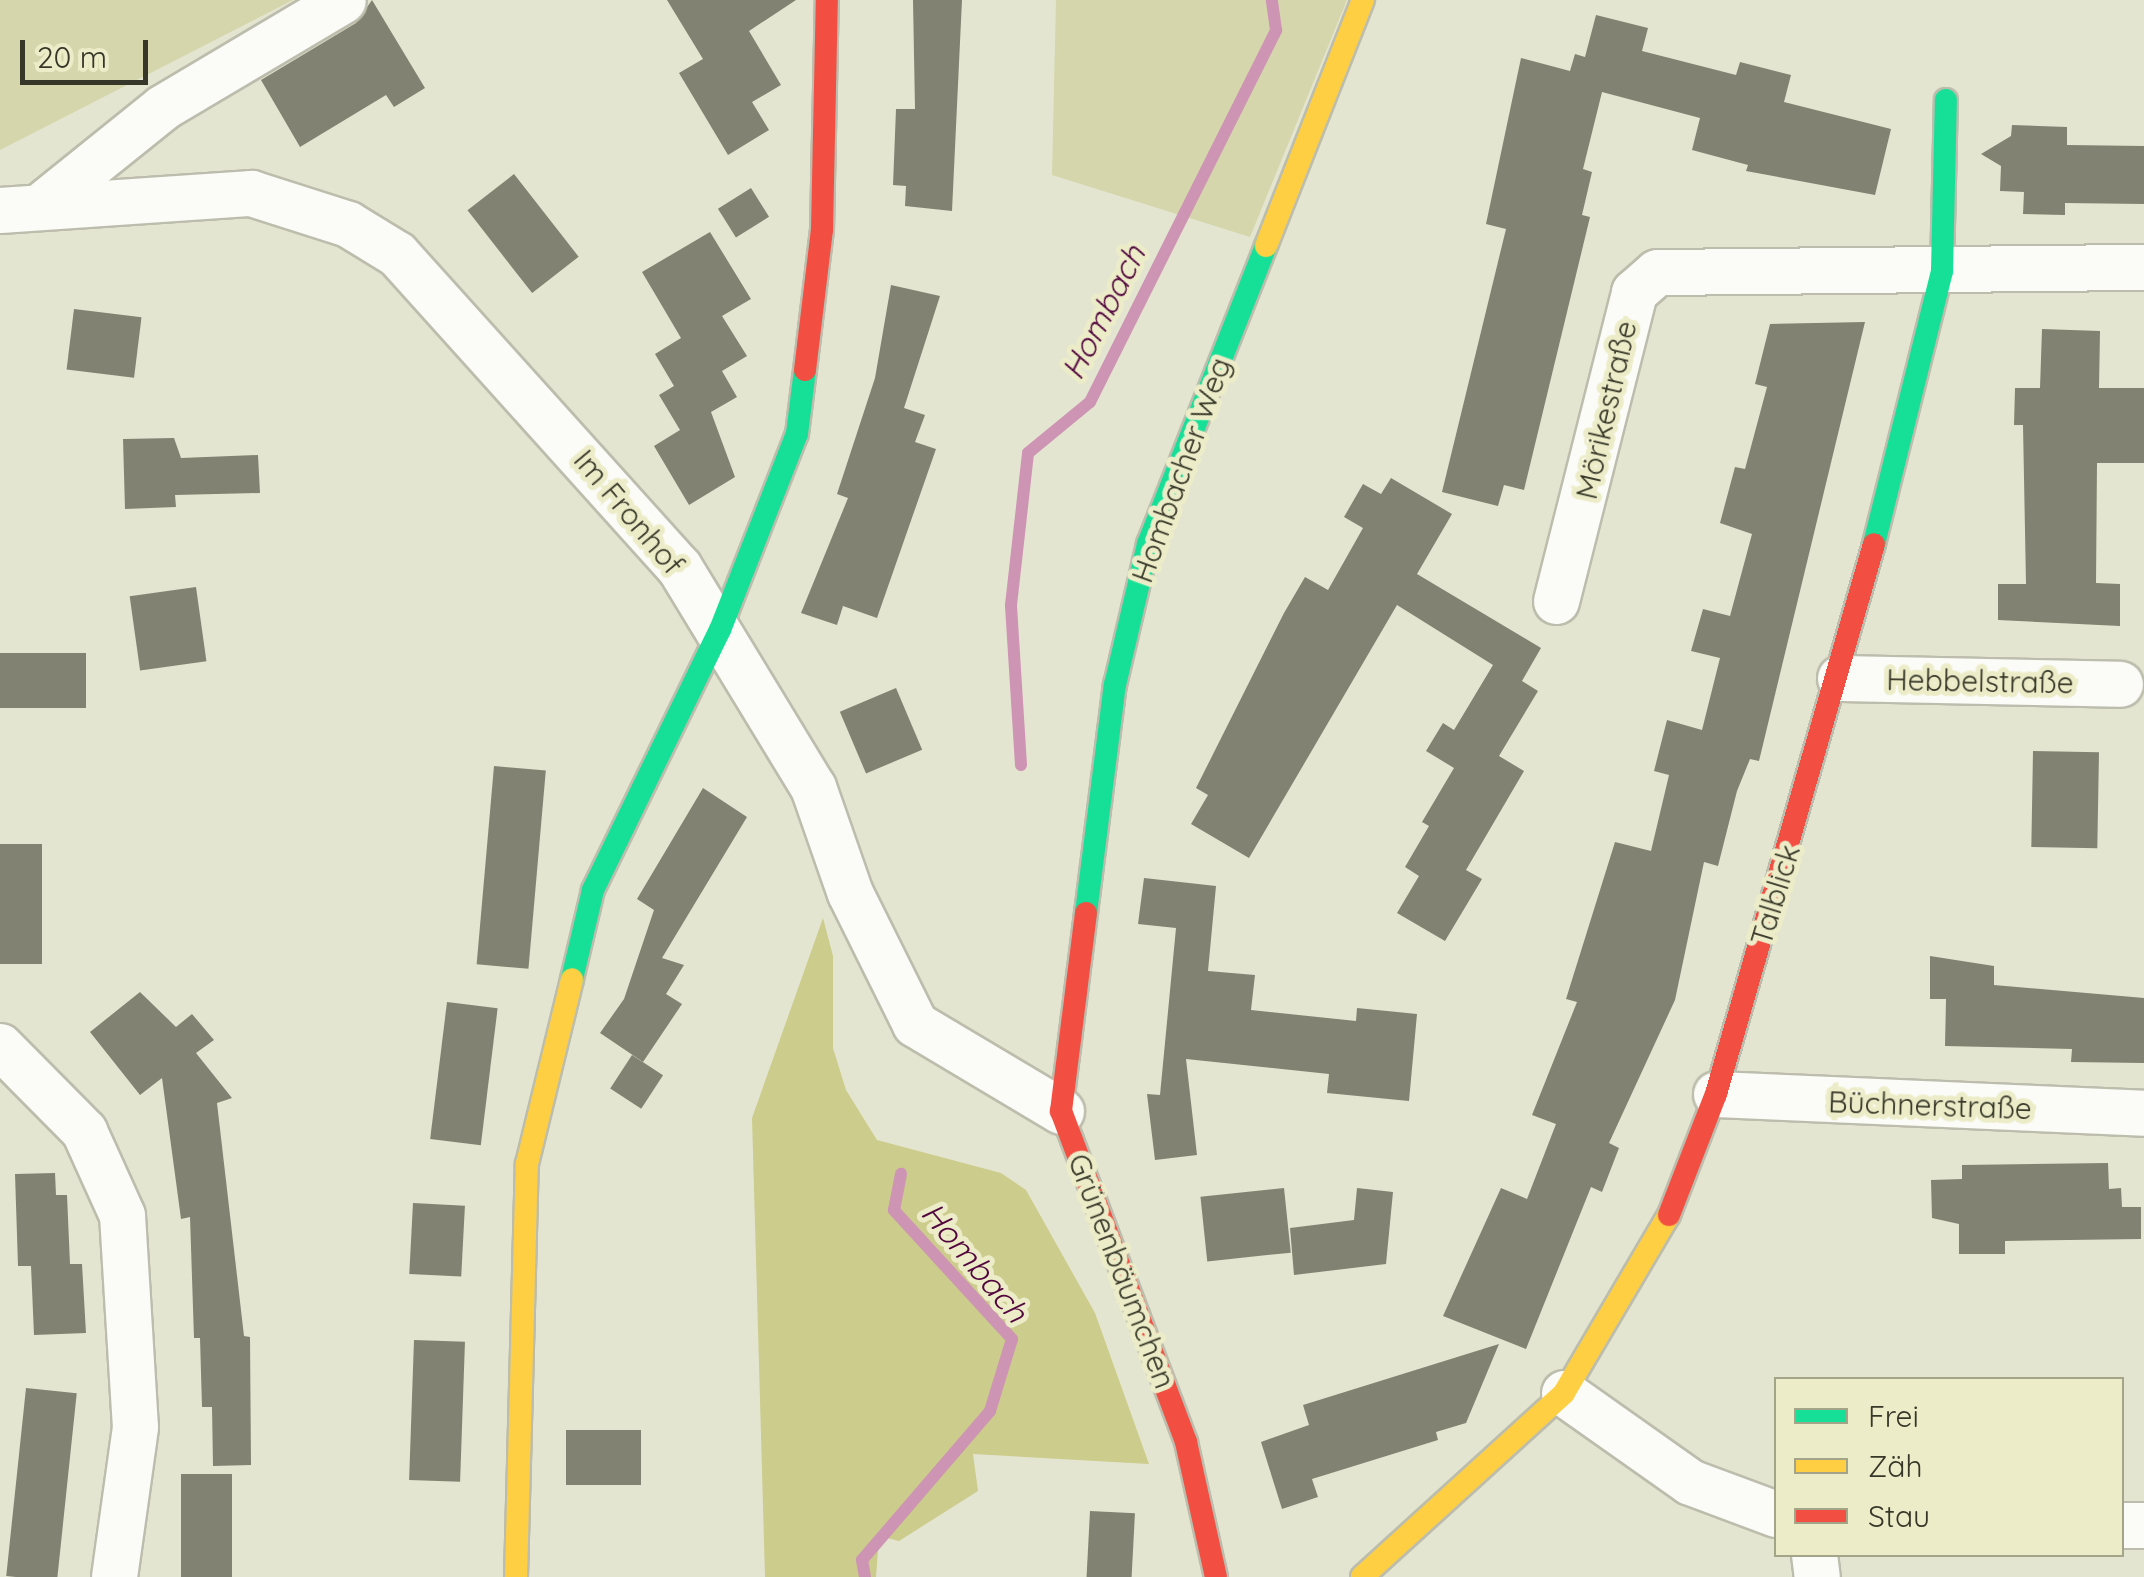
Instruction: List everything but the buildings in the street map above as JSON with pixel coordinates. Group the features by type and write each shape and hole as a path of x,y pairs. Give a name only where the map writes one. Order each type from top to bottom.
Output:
{"street":[{"path":"45,202 163,106 343,0"},
{"path":"516,1577 526,1164 592,890 720,630 797,434 822,230 828,0"},
{"name":"Hombacher Weg","path":"1078,962 1115,685 1148,544 1363,0"},
{"name":"Talblick","path":"1362,1577 1564,1393 1666,1226 1716,1094 1840,678 1942,272 1946,100"},
{"name":"Im Fronhof","path":"0,210 45,202 251,193 348,224 397,254 680,567 812,788 850,893 914,1024 1061,1110"},
{"path":"1942,272 2144,267"},
{"name":"Mörikestraße","path":"1556,601 1630,306 1657,272 1942,272"},
{"name":"Hebbelstraße","path":"1840,678 2120,684"},
{"name":"Grünenbäumchen","path":"1078,962 1061,1110 1186,1442 1216,1577"},
{"path":"0,1046 84,1131 122,1216 135,1428 114,1577"},
{"name":"Büchnerstraße","path":"1716,1094 2144,1113"},
{"path":"1564,1393 1690,1482 1774,1513"}],"green space":[{"path":"0,0 293,0 0,150"},
{"path":"1056,0 1347,0 1250,237 1052,175"},
{"path":"823,918 833,956 833,1048 846,1090 877,1140 1001,1173 1026,1190 1095,1313 1149,1464 973,1454 978,1491 899,1541 879,1536 876,1577 765,1577 752,1118"}],"waterway":[{"name":"Hombach","path":"1021,765 1011,605 1028,453 1090,402 1276,30 1272,0"},
{"name":"Hombach","path":"865,1577 862,1560 990,1411 1012,1339 894,1210 901,1174"}],"traffic: fast":[{"path":"1874,544 1942,271 1946,100"},
{"path":"1086,913 1115,685 1148,544 1266,246"},
{"path":"572,979 593,890 720,630 797,434 805,370"}],"traffic: slow":[{"path":"1266,246 1363,0"},
{"path":"516,1577 527,1164 572,979"},
{"path":"1362,1577 1564,1393 1669,1215"}],"traffic: jam":[{"path":"805,370 822,230 827,0"},
{"path":"1669,1215 1716,1094 1874,544"},
{"path":"1086,913 1061,1111 1186,1442 1216,1577"}]}
